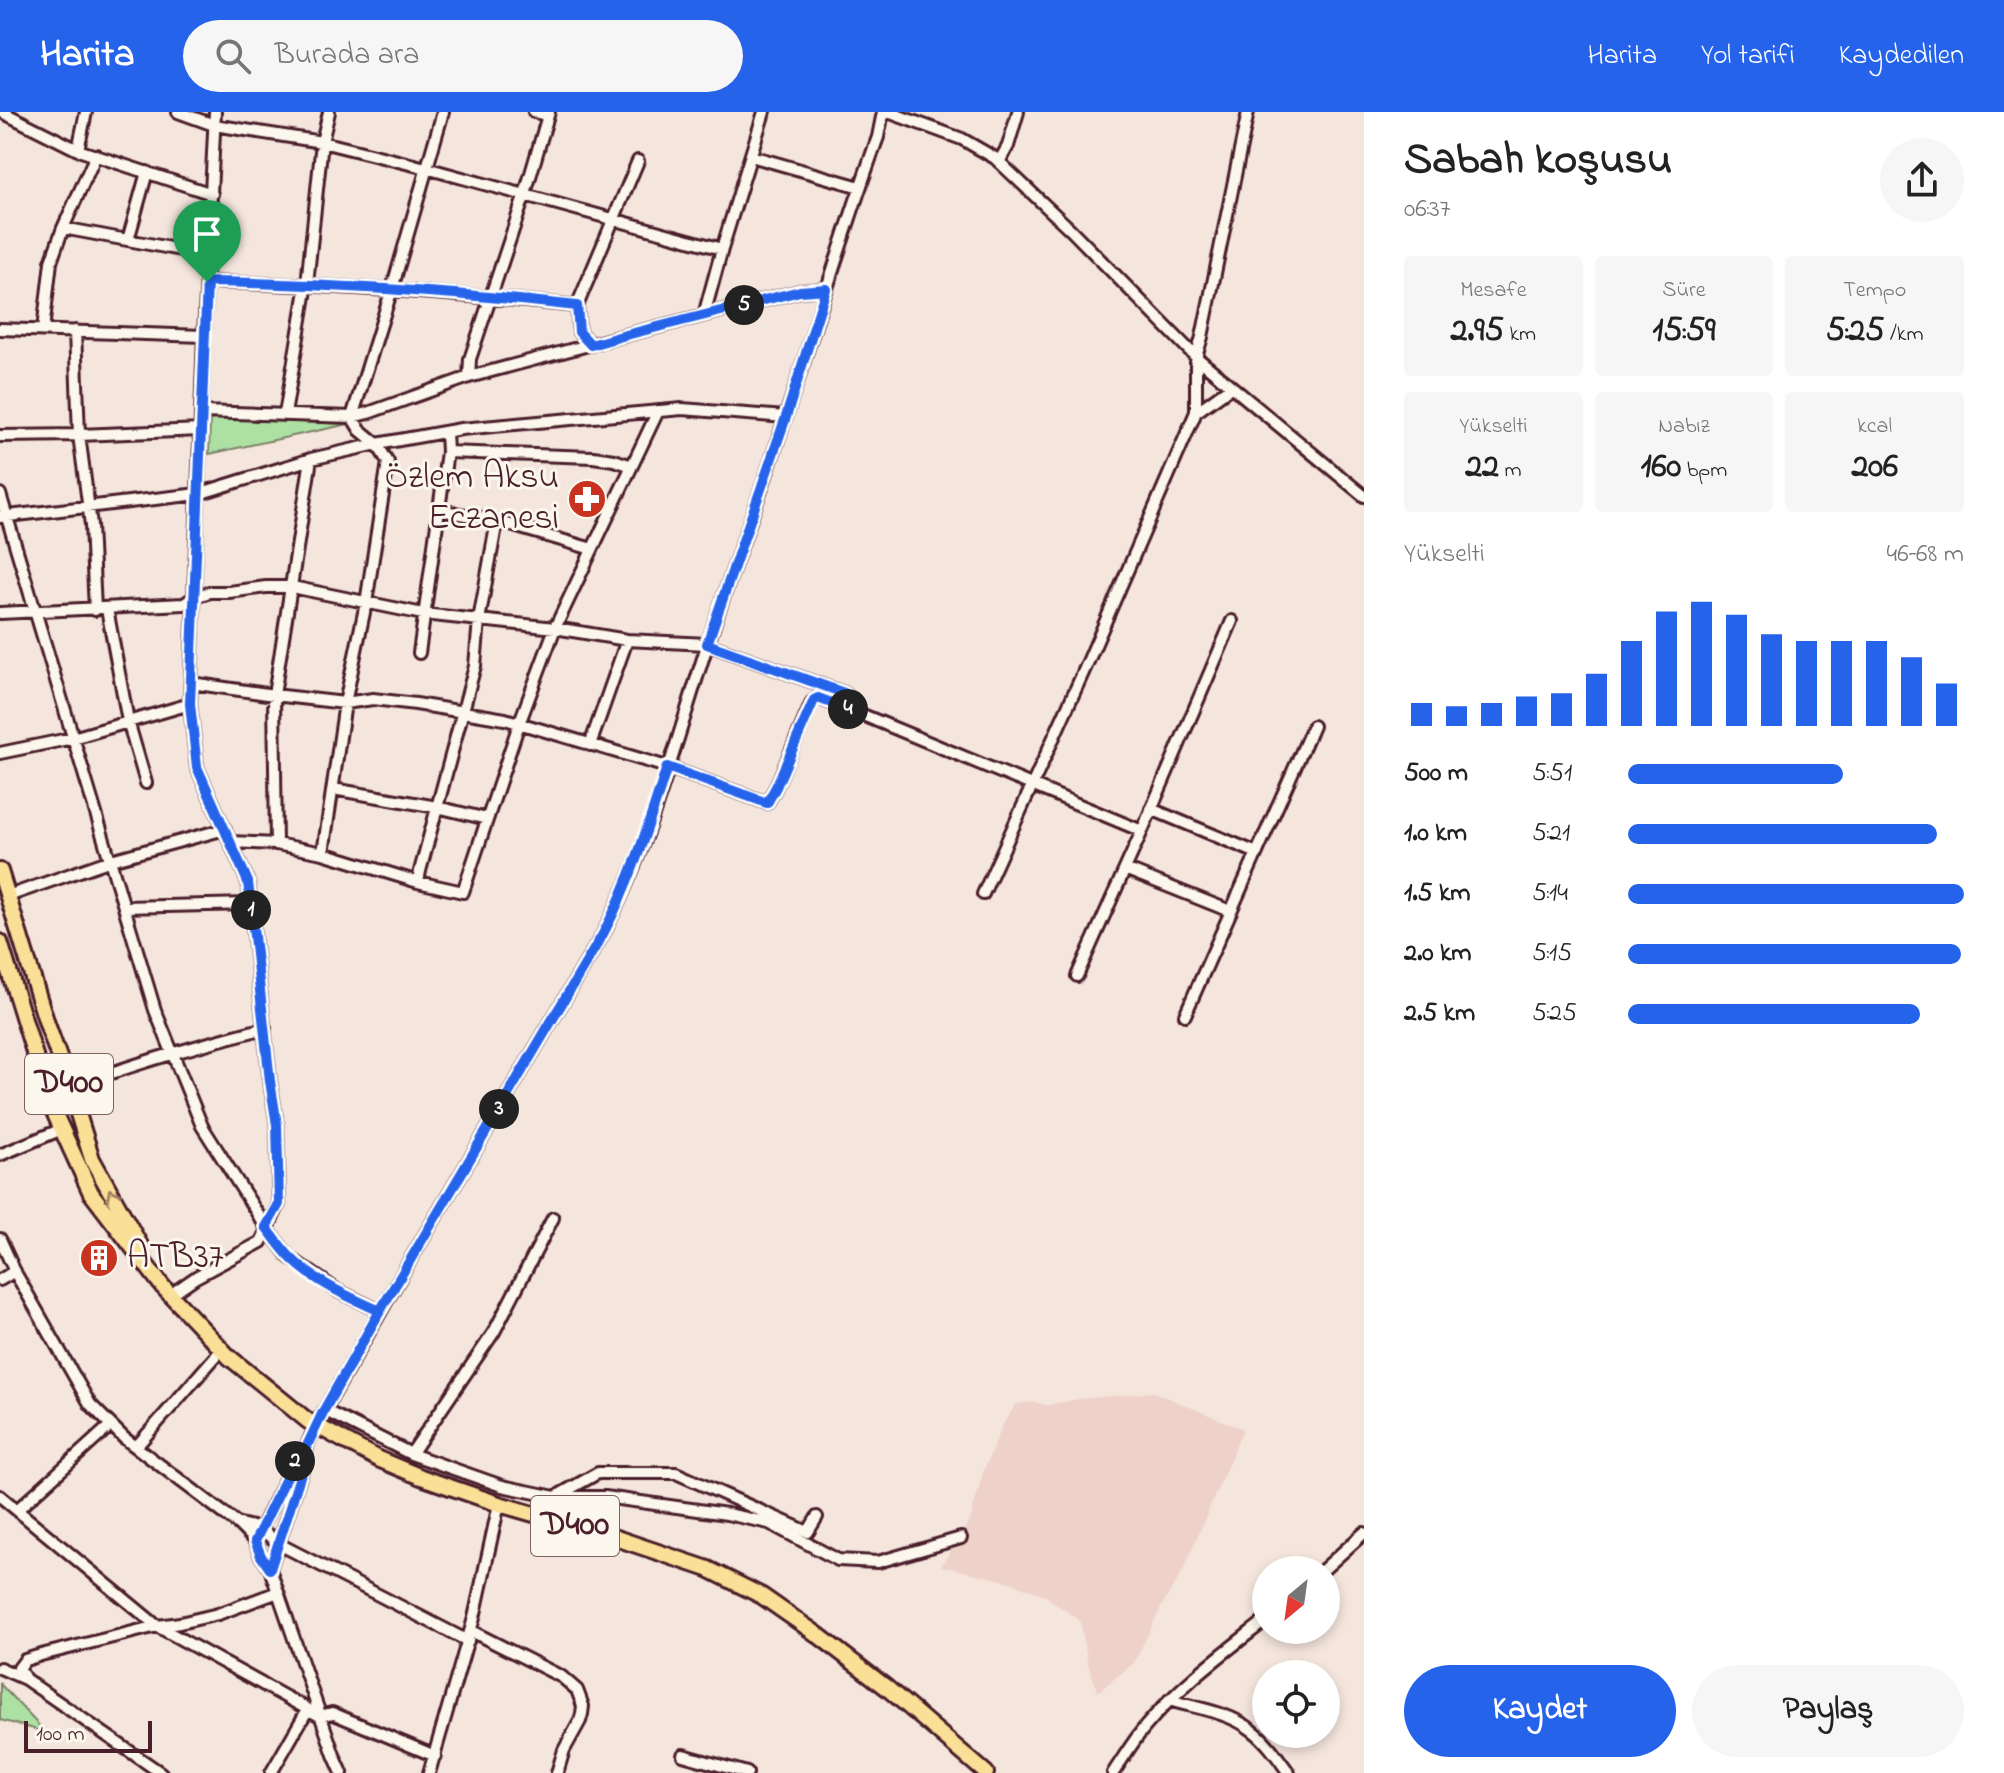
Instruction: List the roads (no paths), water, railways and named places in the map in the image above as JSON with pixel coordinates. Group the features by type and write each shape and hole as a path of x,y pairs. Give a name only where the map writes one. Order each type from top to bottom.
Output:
{"highway":[{"name":"D400","path":"0,871 92,1159 166,1291"},
{"name":"D400","path":"0,942 49,1101 91,1193 166,1291 222,1349 265,1387 316,1425 378,1459 499,1504 607,1535 708,1569 762,1596 887,1688 984,1773"}],"street":[{"path":"2,112 78,150 212,194"},
{"path":"78,150 86,112"},
{"path":"178,112 214,125 322,142 426,168 722,249"},
{"path":"166,1291 261,1242 279,1204 277,1125 248,882 197,767 190,704 215,112"},
{"path":"285,414 307,284 322,142 329,112"},
{"path":"323,853 345,703 366,603 388,462 377,444 360,430 352,417 443,112"},
{"path":"469,377 470,359 548,114 534,112"},
{"path":"704,315 764,112"},
{"path":"270,1569 316,1425 617,907 648,827 886,112 962,139 999,162 1196,357 1364,496"},
{"path":"999,162 1008,146 1018,112"},
{"path":"983,894 1196,412 1196,357 1248,112"},
{"path":"43,330 51,262 96,155"},
{"path":"751,156 860,187"},
{"path":"591,345 579,332 577,306 638,161"},
{"path":"128,240 147,172"},
{"path":"63,228 208,255"},
{"path":"207,282 392,289 577,306"},
{"path":"201,412 352,417 469,377 800,291 826,289"},
{"path":"0,329 204,336"},
{"path":"75,331 79,435 88,506 95,610"},
{"path":"1196,412 1231,387"},
{"path":"4,517 198,494 311,459 446,432 682,409 786,417"},
{"path":"231,842 276,844 323,853 418,882 463,892 519,724 555,628 658,411"},
{"path":"0,436 201,430"},
{"path":"419,653 440,510 447,452 446,432"},
{"path":"447,452 593,457 632,466"},
{"path":"276,844 274,695 311,459"},
{"path":"0,494 4,517 155,1010 202,1126 266,1227 289,1257 338,1291 380,1311"},
{"path":"440,510 497,521 592,549"},
{"path":"418,882 475,666 479,620 497,521"},
{"path":"0,613 184,604 210,592 292,587 423,614 555,628 627,640 707,644 844,693 854,701 858,713"},
{"path":"107,609 128,721 146,783"},
{"path":"1077,976 1232,621"},
{"path":"590,745 627,640"},
{"path":"191,683 345,703 373,699 464,711 667,767 767,803 814,700 818,698 1142,831"},
{"path":"0,753 73,738 190,704"},
{"path":"1185,1015 1313,726"},
{"path":"333,789 487,819"},
{"path":"1151,809 1257,853"},
{"path":"8,896 111,860 225,829"},
{"path":"1125,869 1230,911"},
{"path":"124,907 250,904"},
{"path":"70,1088 113,1071 265,1028"},
{"path":"0,1155 62,1129"},
{"path":"411,1454 494,1332 553,1218"},
{"path":"0,1239 90,1404 136,1447 238,1524 255,1541 270,1569 342,1773"},
{"path":"0,1280 15,1271"},
{"path":"136,1447 222,1349"},
{"path":"324,1410 411,1454 502,1486 555,1497 605,1497 769,1523 838,1560 878,1562 961,1538"},
{"path":"17,1510 111,1425"},
{"path":"255,1541 295,1460 307,1446"},
{"path":"555,1497 598,1473 676,1473 808,1532 817,1517"},
{"path":"0,1496 157,1626 320,1716 332,1713 435,1756"},
{"path":"429,1773 469,1636 499,1504"},
{"path":"238,1524 261,1529 279,1544 469,1636 562,1677 581,1697 582,1714 564,1750 557,1773"},
{"path":"1339,1556 1364,1533"},
{"path":"3,1670 19,1668 25,1660 157,1626 218,1614 278,1592"},
{"path":"1113,1773 1135,1739 1169,1700 1222,1652 1252,1630"},
{"path":"19,1668 25,1679"},
{"path":"3,1670 25,1679 161,1773"},
{"path":"1169,1700 1241,1723 1263,1740 1289,1773"},
{"path":"271,1773 308,1709"},
{"path":"683,1755 747,1773"}],"place":[{"name":"Özlem Aksu Eczanesi","path":"587,499"},
{"name":"ATB37","path":"99,1258"}]}
